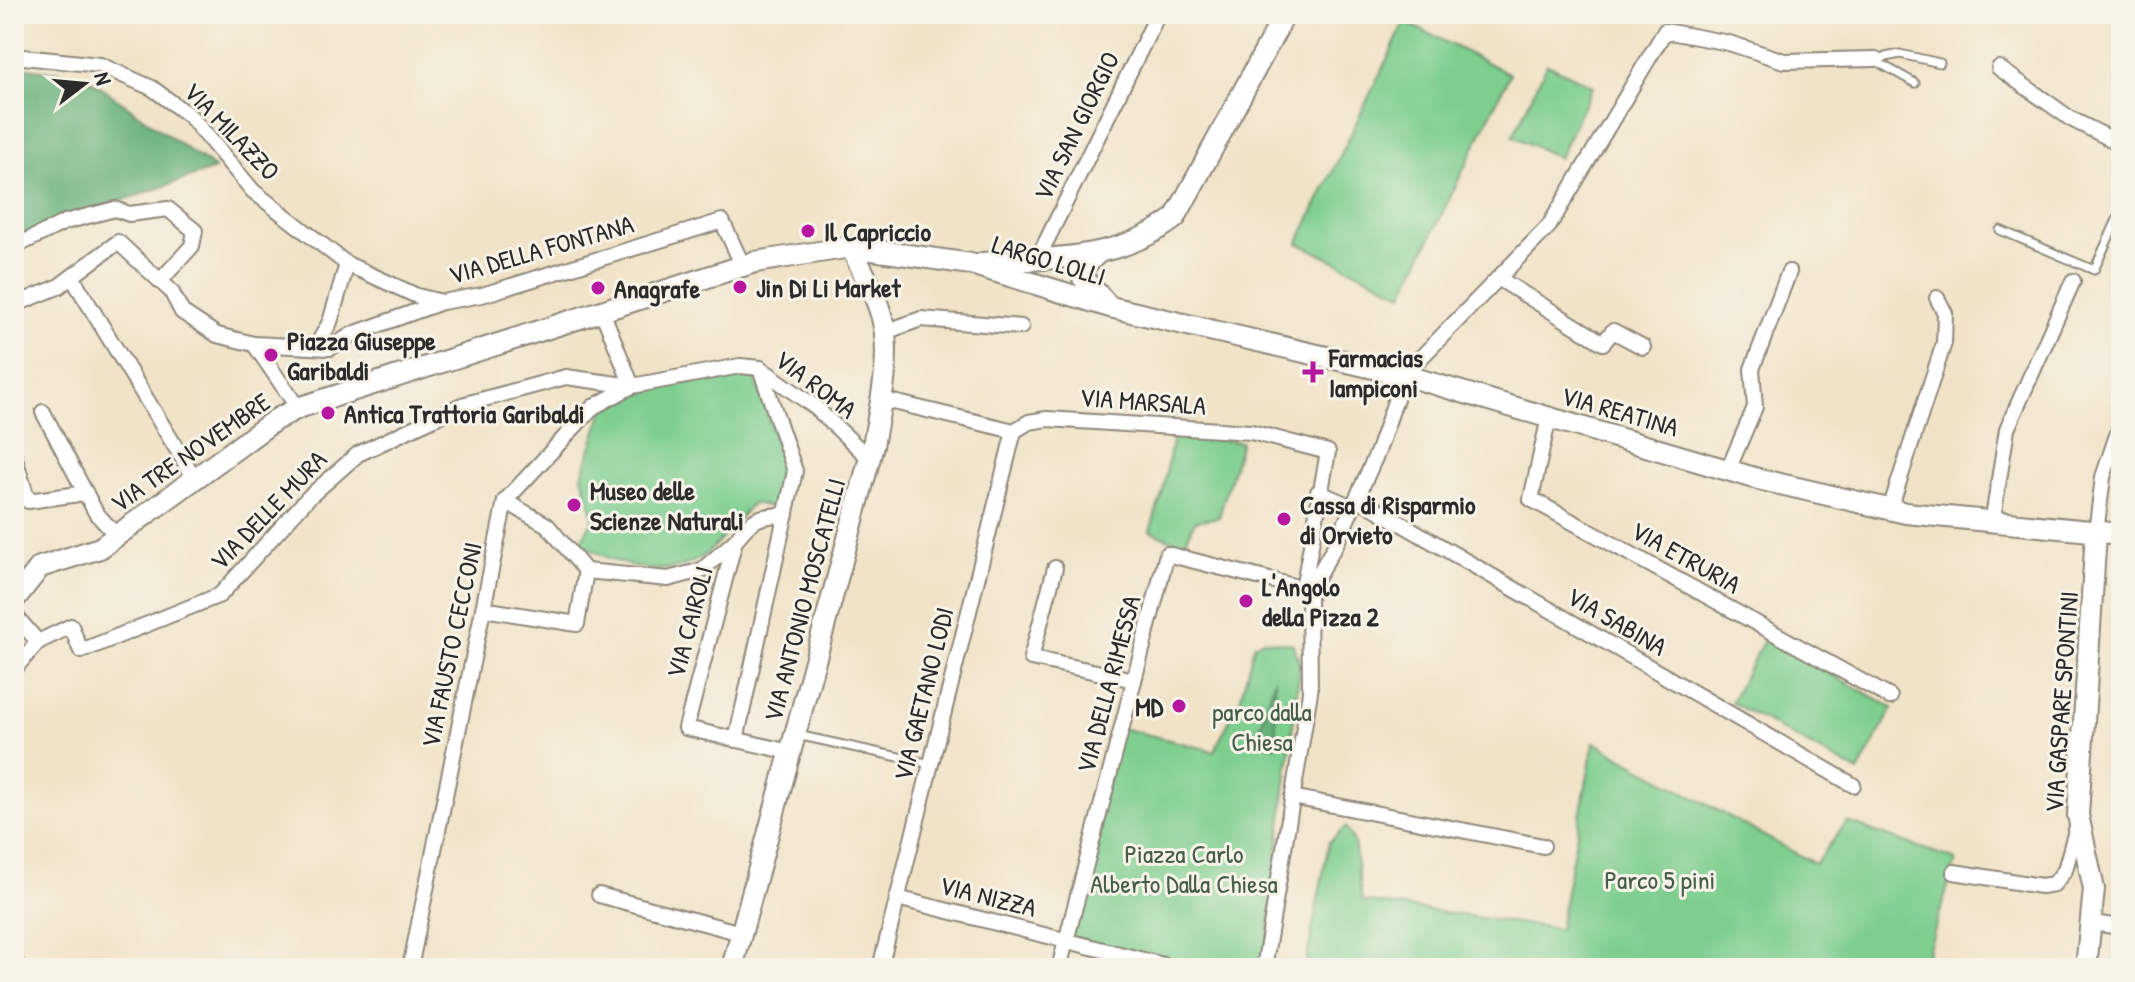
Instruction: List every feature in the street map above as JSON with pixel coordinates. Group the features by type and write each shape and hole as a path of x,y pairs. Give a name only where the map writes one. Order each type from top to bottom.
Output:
{"main road":[{"path":"1098,253 1148,238 1175,218 1285,14"},
{"name":"VIA TRE NOVEMBRE","path":"14,600 40,567 100,548 275,420 298,408 743,266 851,247 971,264"},
{"name":"VIA ANTONIO MOSCATELLI","path":"732,968 869,458 881,399 885,332 871,288 851,247"},
{"name":"LARGO LOLLI","path":"971,264 1098,253"},
{"name":"LARGO LOLLI","path":"1098,253 1082,268 1083,278 1110,307"},
{"name":"LARGO LOLLI","path":"971,264 1110,307"},
{"name":"VIA REATINA","path":"1110,307 1404,375 1728,470 1890,509 1992,524 2121,534"},
{"name":"VIA GASPARE SPONTINI","path":"2086,968 2092,923 2092,867 2078,823 2096,533"}],"street":[{"name":"VIA SAN GIORGIO","path":"1038,258 1158,14"},
{"path":"1306,590 1354,503 1404,375 1549,226 1665,31 1729,43 1784,61 1878,59"},
{"name":"VIA MILAZZO","path":"14,56 100,65 160,92 191,117 253,191 347,264 417,296 442,302"},
{"path":"1999,68 2071,119 2121,144"},
{"path":"14,247 65,222 115,209 129,214 168,209 195,231 192,246 160,281"},
{"name":"VIA DELLA FONTANA","path":"323,347 442,302 482,295 722,221 743,266"},
{"path":"14,305 58,287 118,242 171,291 182,312 217,335 254,344 323,347 347,264"},
{"path":"1728,470 1755,407 1752,369 1789,272"},
{"path":"72,277 195,479"},
{"path":"1498,278 1603,343 1613,331 1643,347"},
{"path":"1992,524 2007,429 2073,281"},
{"path":"1890,509 1944,343 1945,313 1937,298"},
{"path":"602,311 632,386 593,407 505,501 547,525 586,571 668,579 702,570 735,541"},
{"path":"885,332 921,319 1021,327"},
{"path":"254,344 298,408"},
{"name":"VIA ROMA","path":"632,386 740,366 760,368 815,407 869,458"},
{"path":"760,368 795,471 736,740 793,743"},
{"name":"VIA DELLE MURA","path":"38,642 71,626 81,651 220,595 308,498 358,454 462,405 566,377 632,386"},
{"path":"881,399 1014,431"},
{"path":"43,412 96,513 117,536"},
{"name":"VIA ETRURIA","path":"1549,417 1531,499 1890,697"},
{"name":"VIA MARSALA","path":"1014,431 1029,422 1047,419 1251,432 1328,452 1318,492"},
{"path":"2096,533 2101,484 2121,423"},
{"name":"VIA GAETANO LODI","path":"880,968 1014,431"},
{"path":"14,455 18,482 28,501 86,493"},
{"path":"1264,968 1310,692 1306,590 1318,492 1354,503"},
{"name":"VIA FAUSTO CECCONI","path":"410,968 505,501"},
{"name":"VIA SABINA","path":"1354,503 1853,785"},
{"name":"VIA CAIROLI","path":"736,740 686,728 735,541 748,522 761,515 786,515"},
{"name":"VIA DELLA RIMESSA","path":"1059,968 1167,554 1306,590"},
{"path":"1055,568 1031,658 1134,680"},
{"path":"483,609 577,624 586,571"},
{"path":"14,614 38,642 14,669"},
{"path":"1292,797 1543,846"},
{"path":"1954,872 2041,886 2054,884 2065,870 2078,823"},
{"path":"599,895 741,933"},
{"name":"VIA NIZZA","path":"897,898 1066,940"},
{"path":"2092,923 2121,927"},
{"path":"1066,940 1175,968"},
{"path":"14,959 18,968"}],"lane":[{"path":"1915,83 1881,64 1878,59 1900,54 1940,63"},
{"path":"2000,230 2094,270 2121,211"},
{"path":"793,743 931,764"}],"shaded area":[{"path":"109,959 195,965 195,968 109,968"}],"green space":[{"path":"1405,22 1510,74 1403,294 1298,243"},
{"path":"1547,64 1593,86 1559,158 1513,136"},
{"path":"14,66 85,76 215,169 14,237"},
{"path":"754,375 786,474 777,508 753,503 707,553 686,565 670,569 623,563 580,543 594,518 582,476 604,409 658,387"},
{"path":"1173,436 1241,442 1219,517 1195,521 1184,545 1150,531 1163,491"},
{"path":"1765,638 1893,708 1858,772 1731,702"},
{"name":"Piazza Carlo Alberto Dalla Chiesa","path":"1263,640 1293,644 1300,665 1264,968 1175,968 1066,940 1121,728 1214,751 1240,700 1254,645"},
{"name":"parco dalla Chiesa","path":"1275,678 1276,746 1256,742"},
{"name":"Parco 5 pini","path":"1594,742 1815,864 1847,822 1956,860 1923,968 1305,968 1329,842 1346,827 1354,842 1362,901 1559,929"}],"place":[{"name":"Il Capriccio","path":"808,231"},
{"name":"Jin Di Li Market","path":"740,287"},
{"name":"Anagrafe","path":"598,288"},
{"name":"Piazza Giuseppe Garibaldi","path":"271,355"},
{"name":"Farmacias Iampiconi","path":"1313,372"},
{"name":"Antica Trattoria Garibaldi","path":"328,413"},
{"name":"Museo delle Scienze Naturali","path":"574,505"},
{"name":"Cassa di Risparmio di Orvieto","path":"1284,519"},
{"name":"L'Angolo della Pizza 2","path":"1246,601"},
{"name":"MD","path":"1179,706"}]}
